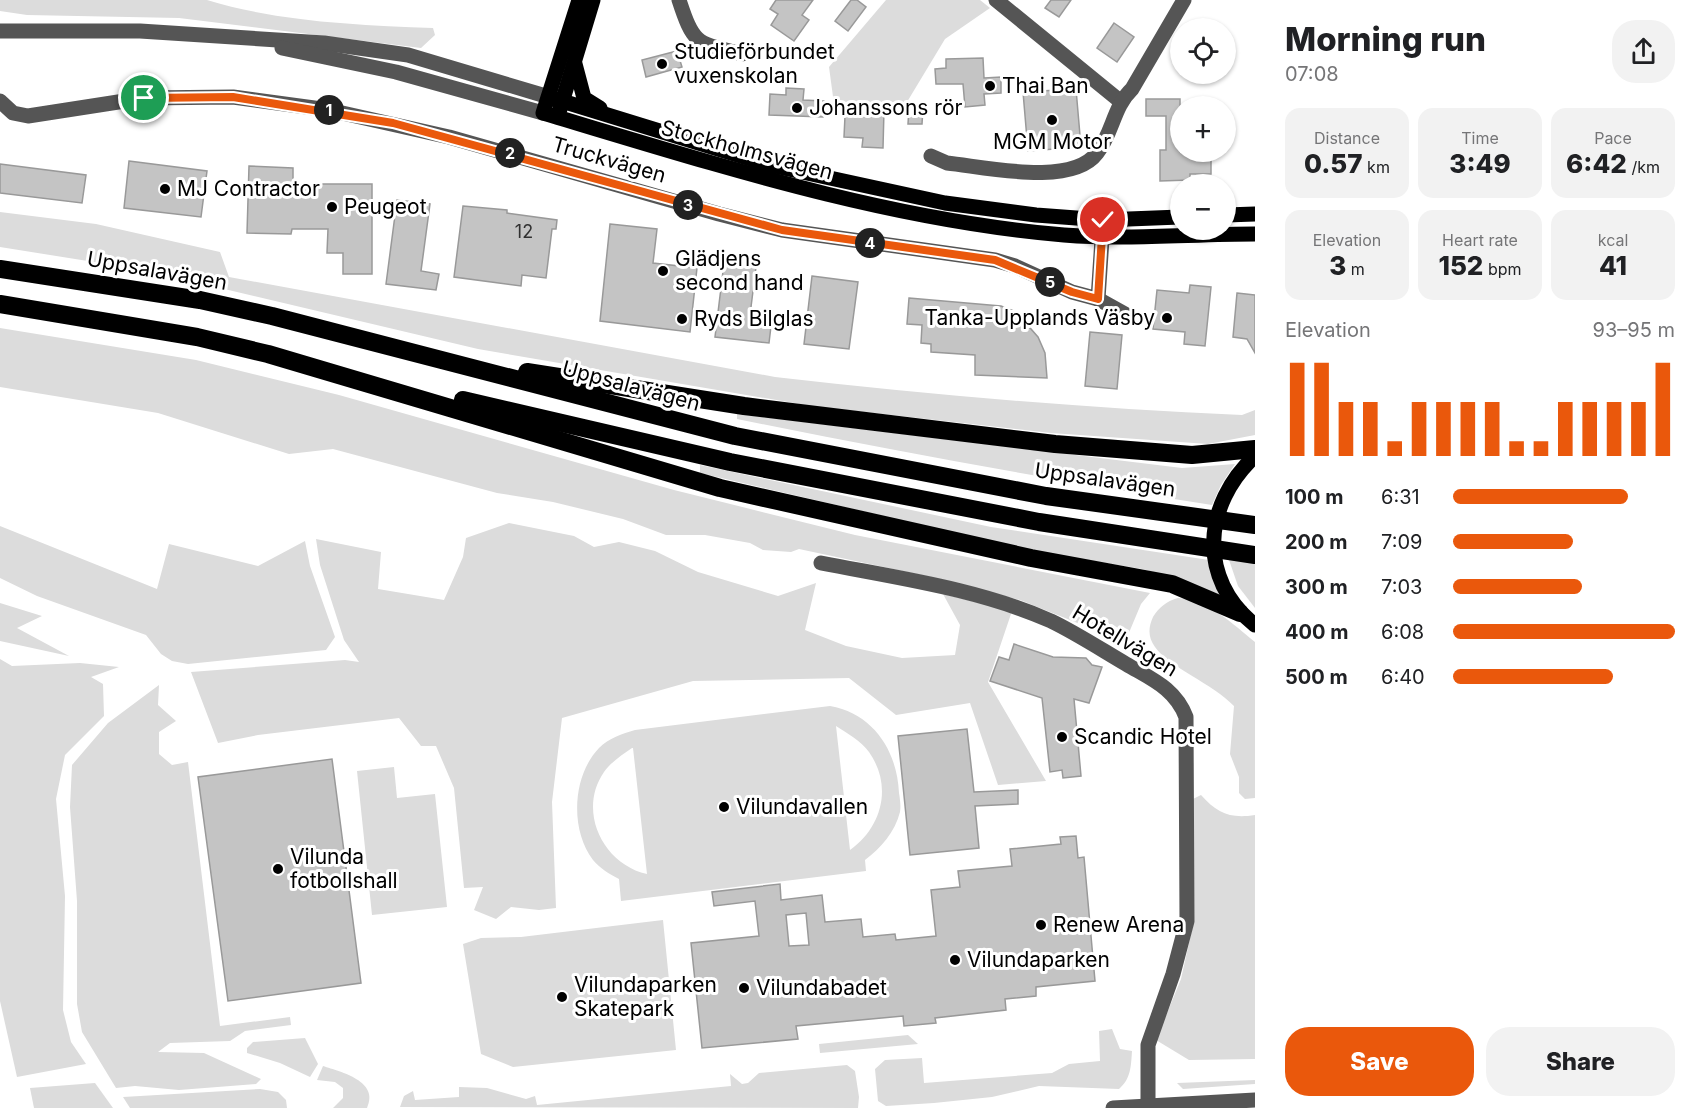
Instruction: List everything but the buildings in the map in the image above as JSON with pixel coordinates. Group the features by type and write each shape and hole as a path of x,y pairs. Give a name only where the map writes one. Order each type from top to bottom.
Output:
{"highway":[{"name":"Uppsalavägen","path":"0,269 200,300 272,316 735,436 1047,496 1255,525"},
{"path":"0,304 197,337 730,462 1039,522 1255,555"},
{"path":"272,316 523,371 744,406 1055,444 1192,455 1255,449"},
{"path":"268,354 720,488 1031,558 1172,584 1240,613"}],"main road":[{"path":"550,116 579,0"},
{"path":"556,99 575,61 593,0"},
{"name":"Stockholmsvägen","path":"575,61 584,98 644,128"},
{"name":"Stockholmsvägen","path":"556,99 770,165 871,189 945,203 1036,215 1103,220 1170,217"},
{"name":"Stockholmsvägen","path":"550,116 767,178 869,204 1029,231 1102,237 1255,234"},
{"path":"1236,215 1255,214"},
{"path":"1255,456 1232,482 1221,502 1215,524 1214,550 1219,577 1240,613 1255,625"}],"street":[{"path":"679,0 692,36 709,46 742,54"},
{"path":"996,0 1120,101"},
{"path":"931,156 947,163 1056,174 1083,168 1097,154 1109,135 1120,101 1132,89 1184,0"},
{"name":"Stockholmsvägen","path":"0,31 140,31 324,43 408,55 556,99"},
{"name":"Stockholmsvägen","path":"238,38 396,72 550,116"},
{"name":"Truckvägen","path":"0,101 13,112 28,116 144,98 233,97 329,110 393,123 503,151 782,230 995,260 1072,292 1098,299 1125,314"},
{"path":"1098,299 1103,220"},
{"name":"Hotellvägen","path":"821,563 946,588 1023,610 1052,622 1112,656 1167,688 1180,700 1185,717 1187,921 1173,974 1148,1045 1148,1107"},
{"path":"1113,1108 1255,1100"}],"shaded area":[{"path":"0,0 207,0 290,18 348,24 433,28 435,35 421,48 179,18 27,15 0,11"},
{"path":"886,0 980,0 990,8 945,39 907,102 834,104 829,67"},
{"path":"0,212 96,224 220,252 229,277 775,377 891,390 1067,405 1242,415 1255,410 1255,435 1208,444 1051,433 811,406 478,349 144,270 0,247"},
{"path":"0,328 196,360 339,395 674,490 855,535 1150,593 1141,604 1128,635 1112,624 1085,626 1020,600 945,580 799,549 791,552 763,550 750,543 705,535 666,535 623,519 553,502 497,493 333,449 289,454 158,413 0,387"},
{"path":"737,414 1182,468 1235,464 1221,485 1212,505 856,442 737,419"},
{"path":"700,465 991,527 1209,560 1220,595 1180,579 1142,569 1028,550 700,473"},
{"path":"509,523 574,536 594,547 619,542 655,551 698,572 778,596 816,583 805,630 846,646 902,658 955,655 960,625 943,594 1012,611 988,682 1046,781 998,785 970,703 896,715 849,678 693,681 562,718 552,802 556,908 539,910 511,907 496,919 474,910 483,887 464,888 454,788 436,746 421,746 399,718 258,735 218,743 191,672 345,660 359,662 344,640 320,565 316,539 381,552 378,589 444,600 463,557 466,538"},
{"path":"0,526 157,589 169,544 258,566 305,541 310,566 335,637 326,650 188,664 172,661 161,654 146,635 37,596 0,578"},
{"path":"1228,557 1255,560 1255,608 1238,586"},
{"path":"1178,598 1189,599 1210,608 1255,642 1255,798 1245,799 1239,793 1239,777 1230,754 1234,706 1215,690 1170,662 1151,640 1150,625 1153,617 1164,605"},
{"path":"0,603 42,616 17,628 69,656 0,641"},
{"path":"0,659 12,666 80,663 119,667 91,677 103,684 104,716 65,755 56,799 65,896 63,1010 71,1042 86,1064 17,1077 0,1001"},
{"path":"159,685 158,705 176,721 159,732 159,754 172,765 188,762 220,1026 290,1017 291,1025 245,1031 230,1041 170,1043 158,1052 204,1053 261,1079 256,1084 179,1090 135,1086 116,1088 82,1032 77,1004 77,901 70,807 72,765 108,723"},
{"path":"830,706 846,710 871,726 888,749 897,778 900,805 898,819 887,839 865,860 866,871 621,901 619,879 599,866 586,848 580,834 577,803 583,773 599,748 611,739 635,730","holes":["836,726 866,748 881,778 881,805 876,818 870,830 850,850","633,748 647,874 631,868 607,848 594,819 593,803 596,787 604,772"]},
{"path":"394,767 397,798 435,794 447,907 372,915 357,771"},
{"path":"1201,795 1225,813 1238,816 1255,815 1255,1059 1189,1060 1156,1040 1181,979 1193,925 1193,799"},
{"path":"663,920 676,1050 513,1067 481,1054 463,944 481,938 521,937"},
{"path":"1112,1029 1120,1049 1132,1051 1128,1077 1119,1089 1039,1086 992,1097 934,1103 886,1106 878,1101 875,1069 885,1060 922,1058 924,1083 1052,1073 1069,1064 1100,1061 1099,1031"},
{"path":"908,1035 918,1044 820,1053 819,1044"},
{"path":"305,1038 318,1064 310,1077 280,1063 247,1053 247,1048 253,1042"},
{"path":"847,1065 855,1071 859,1097 858,1108 400,1107 404,1096 413,1091 415,1100 459,1097 459,1087 487,1088 526,1099 535,1096 537,1105 731,1086 730,1074 742,1084 748,1083 759,1073"},
{"path":"323,1066 348,1075 364,1084 370,1099 367,1108 333,1108 343,1098 343,1088 335,1082 317,1080"},
{"path":"1255,1080 1255,1084 1183,1089 1177,1083"},
{"path":"95,1083 113,1108 34,1108 30,1088"},
{"path":"260,1089 278,1092 286,1100 287,1108 130,1108 123,1097"}],"place":[{"name":"Studieförbundet vuxenskolan","path":"662,64"},
{"name":"Thai Ban","path":"990,86"},
{"name":"Johanssons rör","path":"797,108"},
{"name":"MGM Motor","path":"1052,120"},
{"name":"MJ Contractor","path":"165,189"},
{"name":"Peugeot","path":"332,207"},
{"name":"Glädjens second hand","path":"663,271"},
{"name":"Tanka-Upplands Väsby","path":"1167,318"},
{"name":"Ryds Bilglas","path":"682,319"},
{"name":"Scandic Hotel","path":"1062,737"},
{"name":"Vilundavallen","path":"724,807"},
{"name":"Vilunda fotbollshall","path":"278,869"},
{"name":"Renew Arena","path":"1041,925"},
{"name":"Vilundaparken","path":"955,960"},
{"name":"Vilundabadet","path":"744,988"},
{"name":"Vilundaparken Skatepark","path":"562,997"}],"route":[{"path":"144,98 233,97 329,110 393,123 503,151 782,230 995,260 1015,266 1072,292 1098,299 1103,220"}]}
